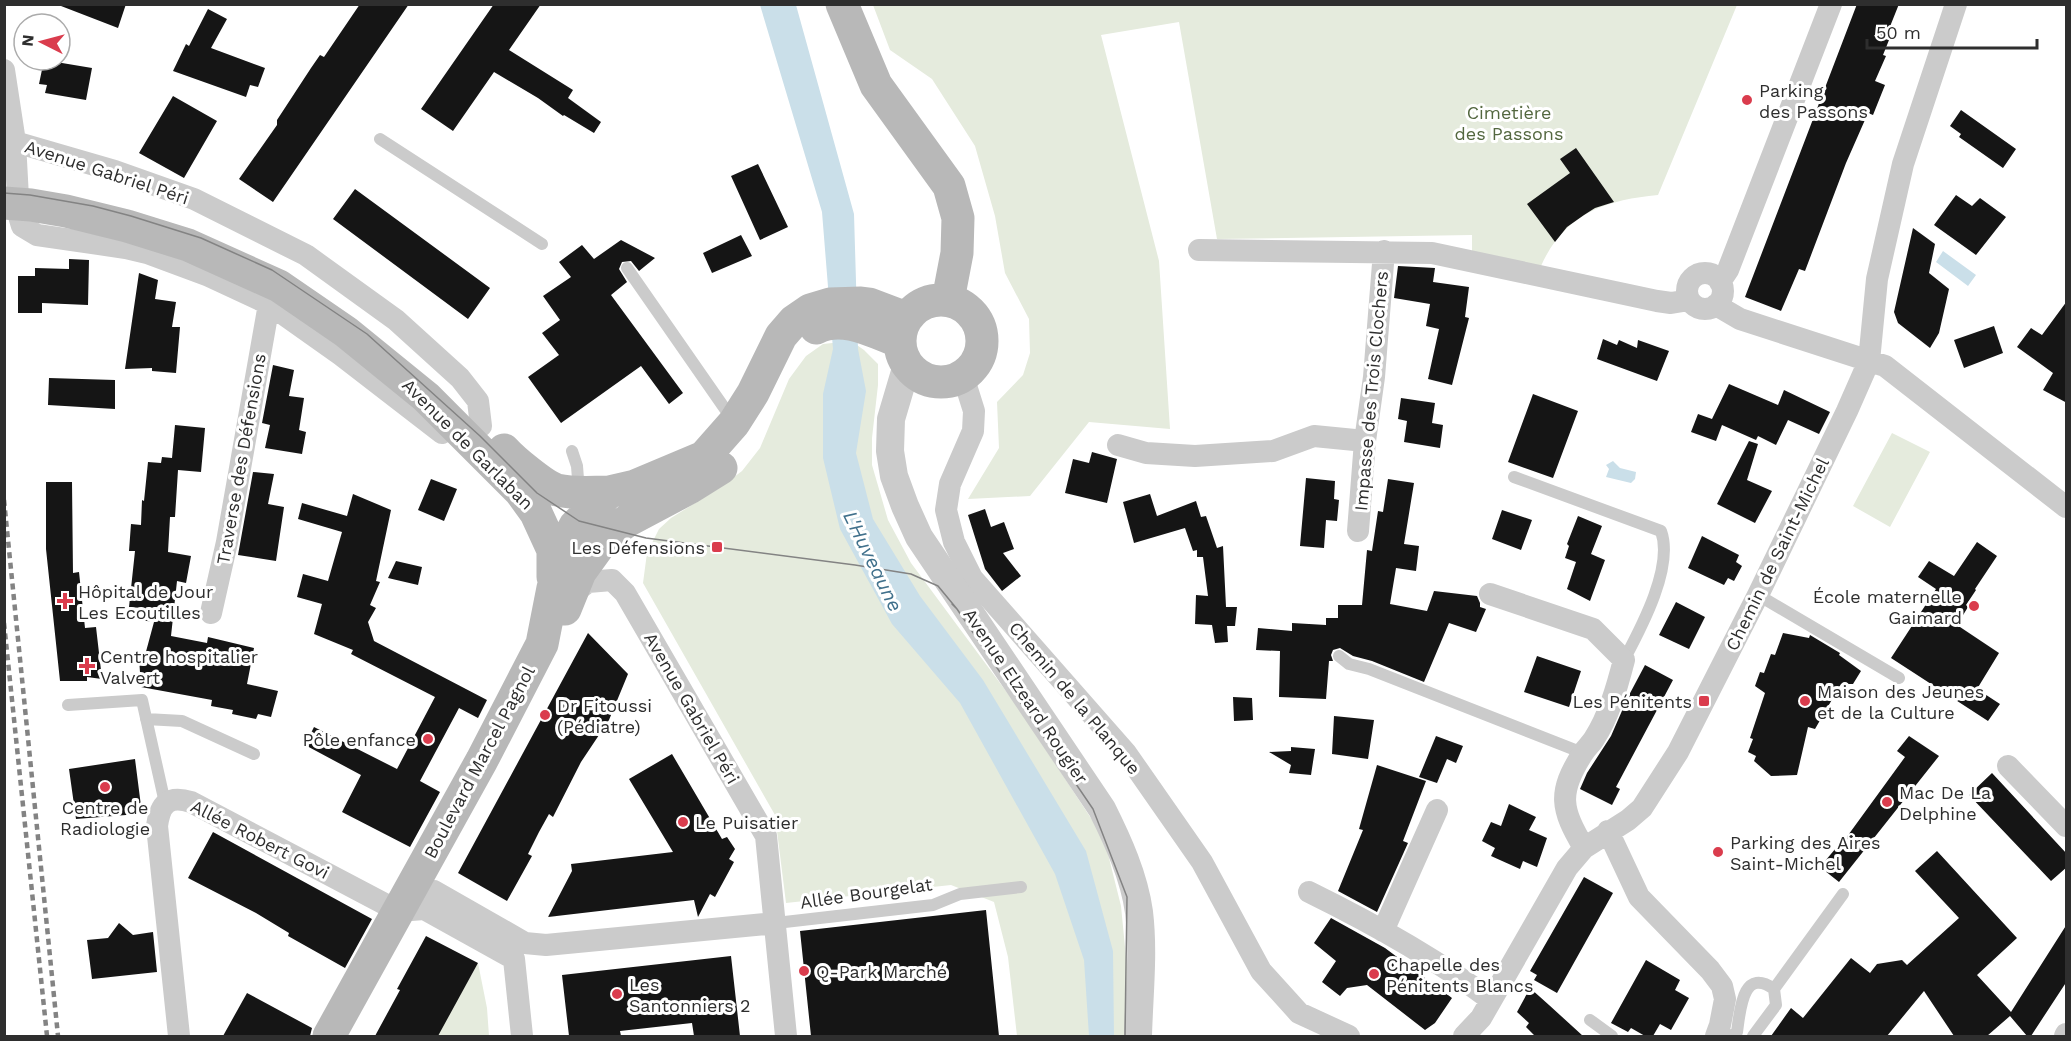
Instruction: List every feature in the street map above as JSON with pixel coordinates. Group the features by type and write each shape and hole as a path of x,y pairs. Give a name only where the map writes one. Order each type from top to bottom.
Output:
{"main road":[{"path":"842,4 876,85 949,186 958,218 958,230 957,253 948,300"},
{"name":"Avenue de Garlaban","path":"11,177 166,216 238,243 299,276 349,312 437,385 482,426 513,460 580,511"},
{"name":"Avenue de Garlaban","path":"18,208 127,226 188,245 279,286 346,332 426,397 580,511"},
{"path":"580,511 704,457 734,423 753,393 781,336 799,328 868,317 904,342 916,374 927,380 939,382 951,381 963,376 974,367 983,340 980,326 972,313 961,304 948,300 936,300 914,309 904,342"},
{"path":"580,511 715,473 737,454 753,431 794,347 799,328"},
{"path":"568,585 580,511"},
{"name":"Avenue de Garlaban","path":"568,585 553,549 580,511"},
{"name":"Boulevard Marcel Pagnol","path":"355,1036 482,760 542,644 568,585"},
{"name":"Boulevard Marcel Pagnol","path":"329,1036 415,902"}],"street":[{"path":"1720,282 1707,274 1695,276 1688,285 1689,300 1700,309 1711,308 1716,305 1722,295 1720,282 1728,270 1831,4"},
{"name":"Chemin de Saint-Michel","path":"1472,1034 1567,868 1584,848 1628,820 1642,808 1678,752 1758,595 1847,411 1869,360 1877,279 1903,164 1956,4"},
{"path":"4,70 15,142"},
{"name":"Avenue Gabriel Péri","path":"18,208 11,177 15,142 115,171 194,199 306,255 396,320 460,378 478,401 482,426"},
{"path":"18,208 22,226 37,235 147,253 209,276 269,304 424,417 492,476 580,511 607,529 615,516 638,495 679,468"},
{"path":"1199,250 1384,251 1432,254 1657,301 1671,303 1689,300"},
{"name":"Impasse des Trois Clochers","path":"1358,531 1384,251"},
{"name":"Traverse des Défensions","path":"211,614 227,542 269,304"},
{"path":"1716,305 1740,319 1885,366 2067,507"},
{"name":"Avenue Elzeard Rougier","path":"904,342 891,419 890,450 894,476 919,537 1102,809 1118,843 1131,879 1139,912 1141,961 1138,1036"},
{"name":"Chemin de la Planque","path":"963,376 974,411 973,430 950,484 946,510 954,542 972,578 1126,753 1202,862 1261,971 1299,1013 1349,1036"},
{"path":"1118,445 1146,453 1195,456 1274,451 1314,436 1365,441"},
{"path":"580,511 618,586"},
{"path":"568,585 588,582 618,586"},
{"name":"Avenue Gabriel Péri","path":"618,586 766,836 786,1036"},
{"path":"1490,594 1593,629 1624,660 1616,690 1595,738 1583,753 1568,781 1564,796 1565,809 1570,823 1584,848"},
{"path":"2008,766 2067,826"},
{"name":"Allée Robert Govi","path":"179,1036 157,826 159,812 165,803 180,798 520,951 546,945 776,923"},
{"path":"1383,931 1437,810"},
{"path":"1608,831 1639,897 1710,970 1722,986 1725,999 1716,1036"},
{"path":"1309,892 1383,931 1442,966 1491,1000"},
{"path":"520,951 522,1036"}],"lane":[{"path":"380,138 542,244"},
{"path":"627,268 734,423"},
{"path":"572,451 577,466 580,511"},
{"path":"1514,477 1661,531 1665,541 1658,587 1624,660"},
{"path":"1758,595 1899,678"},
{"path":"1339,656 1350,664 1369,669 1583,753"},
{"path":"68,705 142,700 165,803"},
{"path":"146,719 182,721 254,754"},
{"name":"Allée Bourgelat","path":"776,923 933,905 960,894 1021,887"},
{"path":"1753,1036 1776,1005 1774,989 1843,894"},
{"path":"1731,1036 1737,1032 1744,993 1750,985 1759,982 1774,989"},
{"path":"1590,1020 1612,1036"}],"green space":[{"name":"Cimetière des Passons","path":"873,5 1737,5 1658,195 1621,201 1588,213 1562,234 1550,248 1541,266 1472,252 1472,235 1217,239 1179,22 1101,35 1159,261 1170,429 1089,422 1030,496 968,499 999,448 997,402 1023,375 1030,353 1029,319 1005,273 995,216 975,146 932,79 890,50"},
{"path":"851,341 878,364 872,465 888,520 911,563 1017,706 1104,838 1121,906 1129,988 1129,1036 1017,1036 1008,957 994,902 951,885 786,903 775,815 643,583 647,553 659,529 671,518 742,471 760,448 789,379 806,356 823,344"},
{"path":"1892,433 1930,452 1890,527 1853,506"},
{"path":"478,963 487,1008 489,1036 437,1036"}],"water":[{"name":"L'Huveaune","path":"760,5 796,5 854,214 858,349 866,391 856,453 873,519 920,596 983,680 1086,851 1113,951 1114,1036 1089,1036 1084,960 1055,874 960,703 892,624 840,529 823,458 823,394 833,349 822,212"},
{"path":"1943,251 1976,275 1968,286 1936,262"},
{"path":"1613,461 1620,468 1636,472 1635,479 1631,483 1606,477 1609,469 1606,465"}],"building":[{"path":"61,4 126,4 118,28 61,6"},
{"path":"360,4 409,4 273,202 239,179 277,125 277,120 311,68 320,55 324,57"},
{"path":"494,4 541,4 509,50 573,90 568,98 601,122 594,133 494,72 453,131 421,109"},
{"path":"1857,4 1899,4 1885,39 1889,40 1883,55 1886,56 1875,81 1885,85 1873,115 1868,113 1846,163 1805,271 1799,269 1781,311 1745,297"},
{"path":"208,9 227,19 211,48 265,68 258,87 250,85 246,97 173,71 186,44 189,46"},
{"path":"72,65 92,68 86,100 45,93 47,85 39,84 42,72 72,72"},
{"path":"173,96 217,121 184,178 139,153"},
{"path":"1961,110 2016,149 2003,168 1959,137 1961,134 1950,126"},
{"path":"1576,148 1614,202 1595,208 1584,215 1567,227 1555,242 1527,204 1570,173 1560,159"},
{"path":"758,164 788,227 760,240 731,176"},
{"path":"355,189 490,288 468,319 333,219"},
{"path":"1956,195 1972,206 1980,198 2006,217 1976,255 1934,225"},
{"path":"1913,228 1935,244 1929,273 1949,289 1939,333 1930,348 1898,323 1894,312"},
{"path":"741,235 752,256 712,273 703,253"},
{"path":"621,240 655,258 639,271 631,261 622,262 619,269 627,282 611,295 683,393 669,404 641,366 561,423 528,377 559,355 542,333 560,320 543,296 571,277 559,262 582,245 594,259"},
{"path":"69,259 89,260 88,305 42,303 42,313 18,313 18,276 35,276 35,268 69,269"},
{"path":"1398,266 1435,268 1433,282 1469,287 1465,317 1469,318 1452,385 1428,379 1439,329 1426,326 1430,304 1394,298"},
{"path":"139,273 158,280 155,299 176,302 172,327 180,327 176,373 152,371 152,368 125,369"},
{"path":"2067,301 2067,403 2043,390 2053,373 2017,347 2031,328 2042,335"},
{"path":"1994,326 2003,353 1964,368 1954,340"},
{"path":"1603,339 1617,345 1619,340 1637,348 1638,340 1669,351 1657,381 1597,359"},
{"path":"273,365 294,370 289,396 304,398 299,430 306,432 302,454 265,448 270,425 262,423"},
{"path":"49,378 115,380 115,409 48,405"},
{"path":"1729,384 1778,405 1784,390 1830,412 1819,434 1788,420 1776,445 1758,436 1756,440 1722,425 1716,441 1691,432 1698,414 1712,419"},
{"path":"1533,394 1578,411 1553,478 1508,462"},
{"path":"1401,398 1435,403 1432,423 1443,425 1440,448 1404,442 1407,421 1398,419"},
{"path":"175,425 205,428 201,472 178,470 175,517 170,517 168,552 191,556 186,583 177,581 171,636 207,643 208,637 254,648 247,684 278,691 271,717 258,714 256,719 232,714 233,710 211,706 212,700 141,687 139,658 144,659 154,622 140,620 142,608 129,607 135,551 129,551 131,524 141,525 148,462 161,463 162,457 172,458"},
{"path":"1749,441 1758,444 1747,480 1772,491 1755,523 1717,504"},
{"path":"1092,452 1117,459 1107,503 1065,493 1073,459 1089,463"},
{"path":"253,472 274,474 268,504 284,507 276,561 238,555"},
{"path":"1306,478 1335,481 1334,499 1339,500 1337,521 1326,520 1324,548 1300,546"},
{"path":"431,479 457,489 444,521 418,510"},
{"path":"1388,479 1414,483 1404,544 1419,546 1416,571 1396,568 1390,604 1427,611 1434,591 1477,596 1480,607 1486,609 1476,632 1449,623 1424,682 1372,661 1353,656 1340,648 1333,650 1331,655 1333,661 1329,661 1326,699 1279,697 1280,651 1256,650 1258,628 1292,631 1292,623 1326,625 1326,618 1338,618 1338,605 1362,605 1367,550 1372,551 1378,511 1383,512"},
{"path":"46,482 72,482 73,573 79,572 85,628 96,627 102,679 87,677 87,681 60,681 46,549"},
{"path":"353,494 391,510 376,581 380,582 370,605 376,608 368,622 374,641 487,700 478,718 459,708 420,781 440,792 410,847 342,812 361,775 305,745 314,727 397,769 435,697 351,654 353,650 314,634 322,604 297,597 303,574 328,581 342,532 298,519 302,503 347,516"},
{"path":"1150,494 1157,516 1196,501 1201,517 1206,516 1217,548 1223,546 1226,607 1237,607 1235,626 1227,626 1228,642 1215,643 1212,625 1195,624 1196,595 1208,596 1203,557 1197,557 1197,550 1193,551 1185,528 1134,543 1123,502"},
{"path":"985,509 991,527 1004,522 1014,549 1003,553 1021,576 1002,591 985,569 968,515"},
{"path":"1502,510 1532,520 1521,550 1492,539"},
{"path":"1578,516 1602,526 1591,554 1605,560 1590,601 1567,589 1576,562 1565,558 1569,546 1567,544"},
{"path":"1702,536 1739,555 1736,562 1742,566 1734,581 1728,578 1724,585 1688,568"},
{"path":"1977,542 1997,556 1975,589 1957,625 1999,653 1977,689 2000,704 1988,721 1891,658 1936,589 1918,577 1929,561 1954,576"},
{"path":"396,561 422,567 418,585 388,578"},
{"path":"1676,602 1705,617 1689,649 1659,635"},
{"path":"588,633 628,674 609,720 581,762 553,817 549,814 528,854 532,856 507,901 458,873"},
{"name":"Maison des Jeunes et de la Culture","path":"1783,633 1809,638 1810,635 1840,653 1839,655 1861,671 1853,684 1841,684 1815,729 1808,727 1797,775 1771,776 1754,761 1756,756 1748,752 1753,739 1750,738 1765,693 1755,686 1760,672 1764,673 1771,654 1775,655"},
{"path":"1537,656 1581,671 1569,707 1524,692"},
{"path":"1645,665 1673,680 1616,787 1620,789 1612,805 1580,789 1587,773 1611,736"},
{"path":"1233,697 1252,698 1253,720 1234,721"},
{"path":"1334,716 1374,720 1368,759 1332,754"},
{"path":"1436,736 1463,746 1456,763 1447,759 1437,783 1419,777"},
{"name":"Mac De La Delphine","path":"1909,736 1939,756 1839,882 1820,867 1836,848 1838,849 1905,757 1897,751"},
{"path":"1291,747 1315,749 1311,775 1289,773 1291,765 1269,752 1291,751"},
{"name":"Le Puisatier","path":"672,754 722,839 727,837 735,849 729,859 734,862 715,897 710,894 698,917 694,900 548,917 572,871 571,864 673,852 629,779"},
{"name":"Centre de Radiologie","path":"135,759 141,806 134,807 134,812 126,815 76,819 69,769"},
{"path":"1377,765 1426,781 1403,841 1408,843 1377,912 1338,891 1363,830 1359,829"},
{"path":"1992,773 2067,854 2067,867 2051,881 1969,795"},
{"path":"1509,804 1536,817 1529,830 1547,838 1537,867 1523,861 1520,869 1491,856 1495,848 1482,841 1491,822 1501,826"},
{"path":"213,832 372,919 345,968 288,936 289,933 256,913 188,878"},
{"path":"1937,851 2017,938 1977,975 2011,1012 2067,924 2067,981 2031,1036 2027,1036 2010,1016 1987,1036 1954,1036 1924,991 1887,1036 1771,1036 1791,1008 1803,1018 1851,958 1870,973 1877,964 1902,960 1907,965 1959,918 1915,871"},
{"path":"1584,877 1613,893 1557,993 1534,980 1537,975 1530,971"},
{"path":"986,910 999,1036 811,1036 800,931"},
{"name":"Chapelle des Pénitents Blancs","path":"1331,918 1385,948 1452,998 1435,1023 1425,1030 1367,985 1347,988 1340,996 1322,982 1336,961 1314,943"},
{"path":"119,923 133,935 153,932 157,972 92,979 87,940 108,938"},
{"path":"426,936 478,963 438,1036 375,1036 400,990 397,989"},
{"path":"731,956 740,1036 694,1036 692,1023 620,1031 621,1036 569,1036 562,975"},
{"path":"1646,960 1680,980 1675,990 1689,998 1671,1030 1660,1024 1653,1036 1645,1036 1631,1028 1628,1032 1611,1023"},
{"path":"1530,988 1583,1036 1535,1036 1526,1027 1529,1023 1517,1012"},
{"path":"247,993 312,1028 310,1036 223,1036"}],"tram line":[{"path":"4,193 93,206 131,216 201,238 272,270 367,334 480,436 537,493 579,521 646,538 911,574 938,586 957,609"},
{"path":"952,604 1093,809 1127,897 1125,1036"}],"railway":[{"path":"4,500 58,1036"},
{"path":"4,623 47,1036"}],"place":[{"name":"Parking des Passons","path":"1747,100"},
{"name":"Les Défensions","path":"717,547"},
{"name":"Hôpital de Jour Les Ecoutilles","path":"65,601"},
{"name":"École maternelle Gaimard","path":"1974,606"},
{"name":"Centre hospitalier Valvert","path":"87,666"},
{"name":"Les Pénitents","path":"1704,701"},
{"name":"Maison des Jeunes et de la Culture","path":"1805,701"},
{"name":"Dr Fitoussi (Pédiatre)","path":"545,715"},
{"name":"Pôle enfance","path":"428,739"},
{"name":"Centre de Radiologie","path":"105,787"},
{"name":"Mac De La Delphine","path":"1887,802"},
{"name":"Le Puisatier","path":"683,822"},
{"name":"Parking des Aires Saint-Michel","path":"1718,852"},
{"name":"Q-Park Marché","path":"804,971"},
{"name":"Chapelle des Pénitents Blancs","path":"1374,974"},
{"name":"Les Santonniers 2","path":"617,994"}]}
